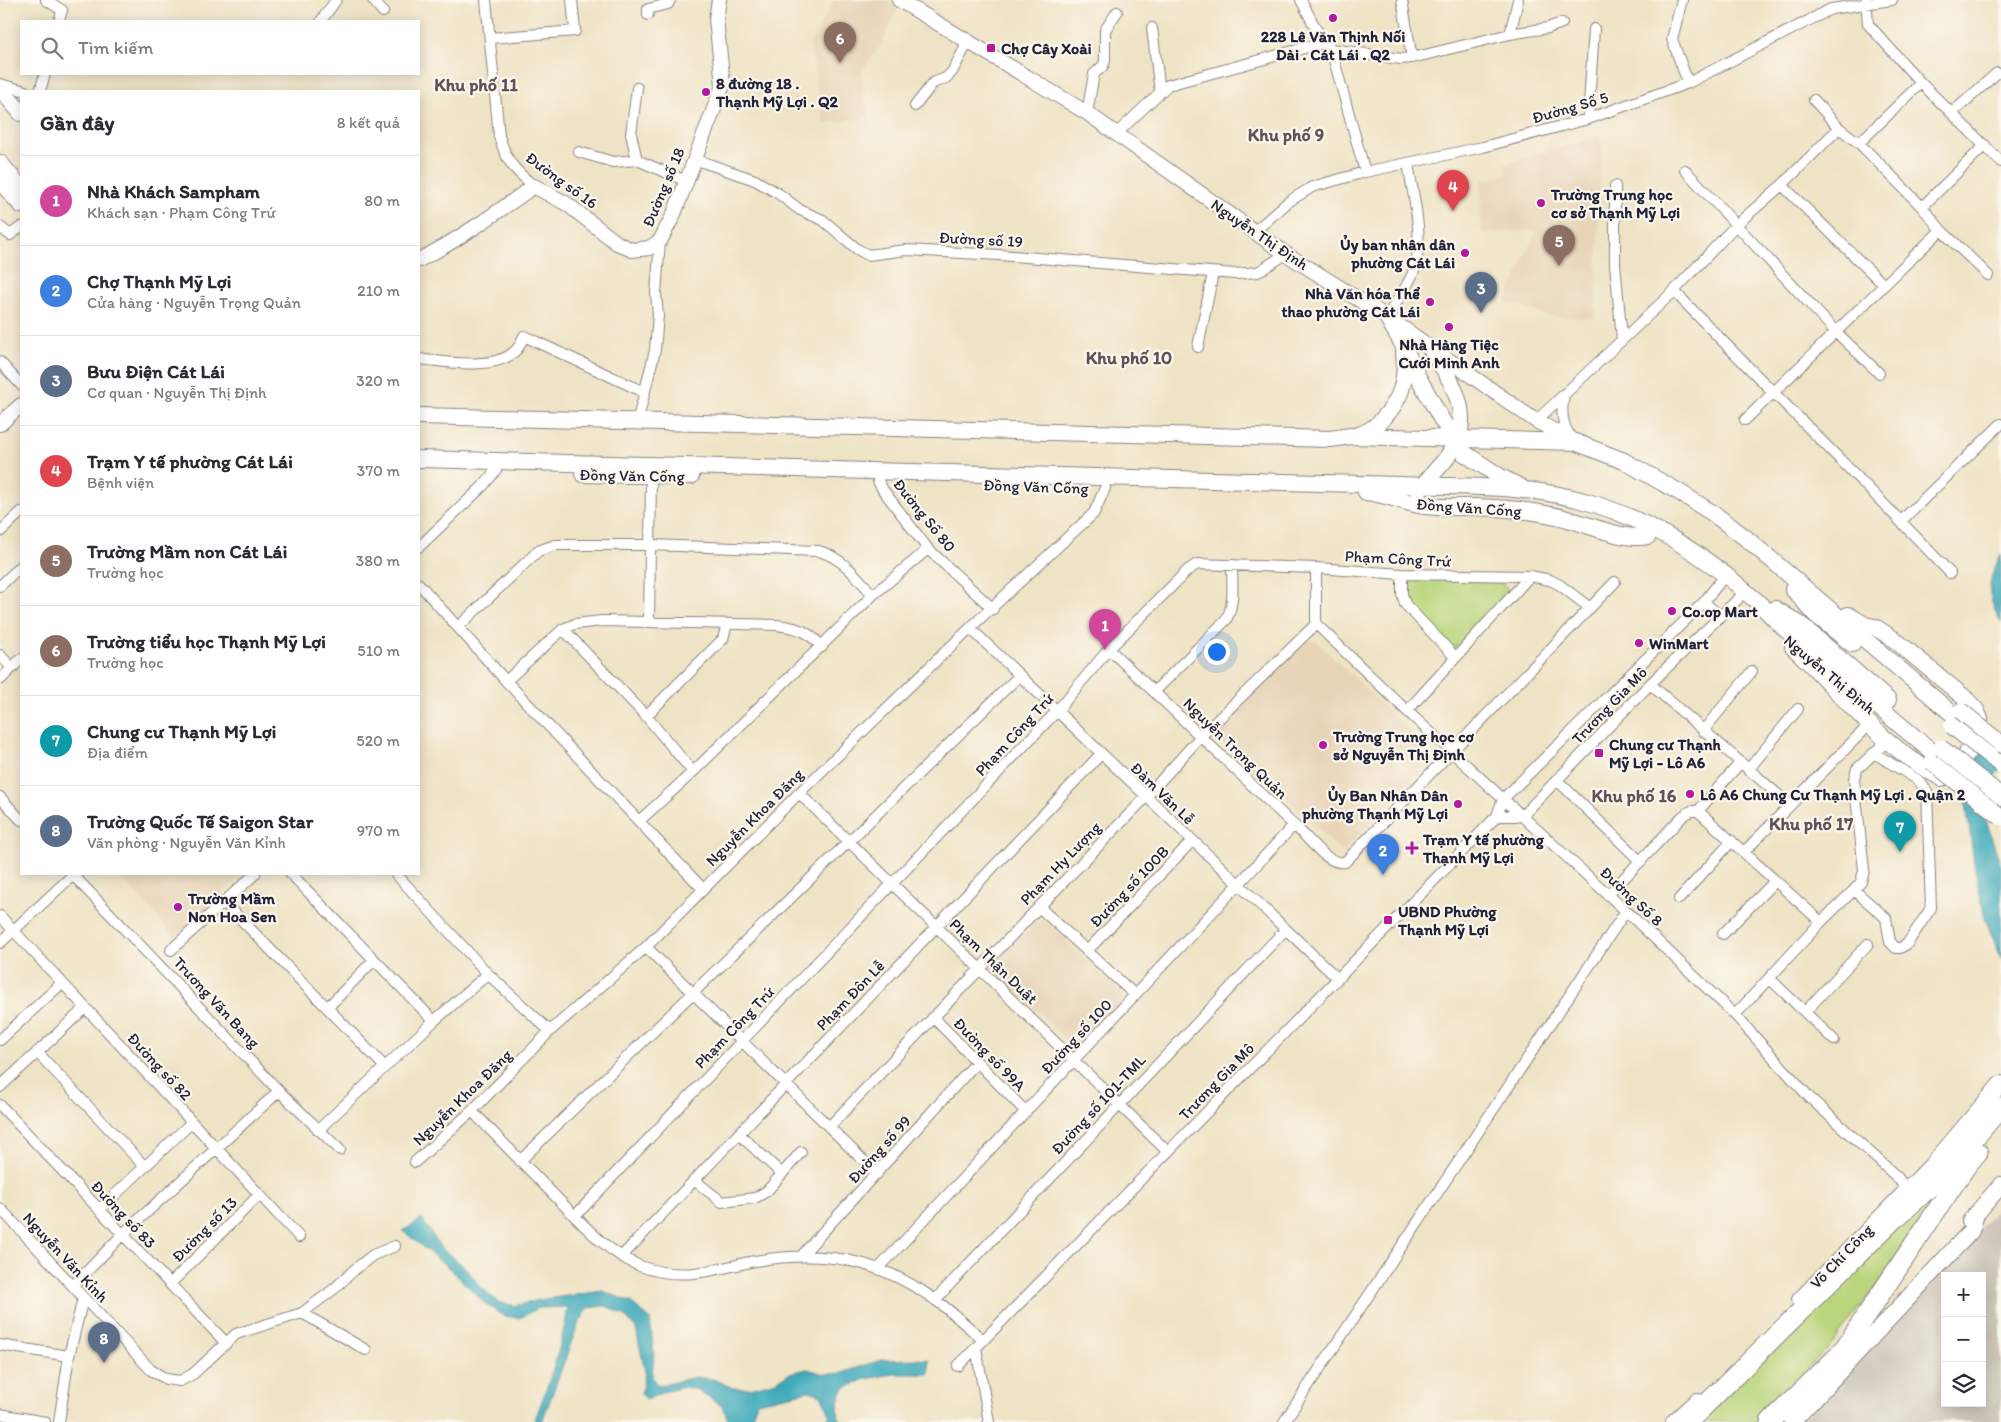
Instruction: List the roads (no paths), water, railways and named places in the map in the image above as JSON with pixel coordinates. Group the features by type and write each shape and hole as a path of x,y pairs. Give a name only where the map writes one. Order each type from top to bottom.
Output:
{"highway":[{"path":"1782,1420 1841,1353 1963,1160 2001,1107"},
{"path":"1963,1160 2001,1125"},
{"name":"Võ Chí Công","path":"1688,1422 1893,1220 1910,1196 1963,1160"}],"main road":[{"name":"Đường số 18","path":"660,241 674,214 723,84 716,19 719,0"},
{"name":"Nguyễn Thị Định","path":"905,1 968,42 1087,113 1286,254 1387,317 1536,420 1575,442 1624,461 1680,492 1714,514 1846,619"},
{"path":"0,88 20,113"},
{"path":"0,103 20,125"},
{"path":"0,163 20,187"},
{"path":"0,181 20,204"},
{"name":"Đường số 16","path":"534,186 567,204 616,243 632,250 649,248 660,241"},
{"path":"420,259 486,221 534,186"},
{"name":"Nguyễn Thị Định","path":"1387,317 1443,422 1457,439 1464,453 1477,463 1527,490 1540,501 1588,512 1651,532 1684,546 1722,580 1745,596 1937,755"},
{"path":"420,410 958,425 1330,439 1365,434 1378,424 1396,403 1404,376 1402,343"},
{"path":"1411,503 1433,472 1450,454 1457,439 1460,426 1461,411 1452,381 1430,348"},
{"path":"0,424 20,405"},
{"path":"420,416 958,425"},
{"path":"1345,436 1575,442"},
{"name":"Đồng Văn Cống","path":"420,459 651,476 876,476 1105,488 1355,487 1400,485 1527,490"},
{"name":"Nguyễn Thị Định","path":"1624,461 1651,467 1680,482 1760,536 1846,619 1956,718"},
{"name":"Đồng Văn Cống","path":"420,467 498,465 1355,487 1426,506 1516,510 1556,516 1624,536 1640,538 1651,532"},
{"path":"1400,485 1433,472"},
{"path":"1380,494 1404,494 1422,486"},
{"name":"Nguyễn Thị Định","path":"1747,539 1815,614 1956,718"},
{"name":"Nguyễn Thị Định","path":"1745,596 1801,625 1937,755"},
{"path":"1745,596 1768,624 1887,741 1923,768 1942,778 1950,775 1958,768 1974,738 1980,719 1976,710 1966,699 1895,640 1875,627 1846,619"},
{"name":"Nguyễn Thị Định","path":"1768,624 1797,640"},
{"path":"1956,718 2001,744"},
{"path":"1956,718 2001,753"},
{"path":"1956,718 2001,765"},
{"path":"1937,755 2001,796"},
{"path":"1937,755 2001,808"},
{"path":"1937,755 2001,817"},
{"name":"Võ Chí Công","path":"1674,1422 1739,1362 1910,1196 1933,1164 2001,1084"},
{"path":"1841,1353 1886,1312 2001,1185"},
{"path":"1782,1420 1968,1235 1976,1214"}],"street":[{"path":"46,0 61,5 59,20"},
{"path":"322,20 336,0"},
{"path":"373,0 383,12"},
{"name":"Đường số 16","path":"486,0 499,136 506,158 516,171 534,186"},
{"path":"490,38 574,31 572,0"},
{"path":"648,15 648,9 668,4 670,0"},
{"path":"1301,0 1316,29 1329,46 1365,172"},
{"path":"1402,0 1412,58"},
{"path":"1510,34 1518,0"},
{"path":"1682,0 1672,39 1688,83"},
{"name":"Đường Số 5","path":"1254,231 1288,202 1312,187 1365,172 1483,146 1588,119 1688,83 1831,9 1866,2 1892,0"},
{"path":"1866,2 1868,24 1921,83 2001,162"},
{"path":"1087,113 1094,74 1105,61 1105,30 1118,12"},
{"path":"1116,134 1168,85 1329,46 1401,59 1412,58 1510,34 1548,28 1562,23"},
{"path":"1152,28 1160,92"},
{"path":"1588,119 1594,29"},
{"path":"915,106 933,83 946,78 952,72 968,42"},
{"path":"1952,113 1997,73"},
{"path":"40,90 45,75"},
{"path":"1859,143 1921,83"},
{"path":"0,84 21,90"},
{"path":"637,88 631,134 637,160"},
{"path":"1814,100 1838,128 1859,143 1922,207 1941,230 1988,275"},
{"path":"1536,420 1674,291 1736,225 1782,184 1838,128"},
{"path":"1922,207 1985,145"},
{"path":"579,152 613,162 637,160 686,180"},
{"name":"Đường số 19","path":"694,160 755,180 779,194 800,210 823,220 857,249 868,255 876,256 906,250 1235,274 1258,272 1286,254"},
{"path":"1387,317 1414,272 1418,254 1417,217 1408,163"},
{"path":"1685,170 1836,332 1879,373"},
{"path":"1782,184 1884,286"},
{"path":"1615,186 1614,264 1622,339"},
{"path":"0,227 10,235 20,227"},
{"path":"1745,420 1941,230"},
{"name":"Đường số 18","path":"639,415 655,350 658,316 656,293 660,241"},
{"path":"1198,347 1213,273"},
{"path":"1674,291 1950,573"},
{"path":"420,359 456,363 488,362 506,358 517,350 524,336 644,392"},
{"path":"0,362 20,384"},
{"path":"1564,394 1561,410 1563,425 1575,442"},
{"path":"1901,521 2001,424"},
{"path":"420,546 483,486 498,465"},
{"path":"649,622 651,476"},
{"name":"Đường Số 80","path":"876,476 883,490 928,549 993,609"},
{"name":"Nguyễn Khoa Đăng","path":"416,1162 472,1110 550,1031 646,947 799,793 970,628 993,609 1094,513 1105,488"},
{"path":"0,532 20,513"},
{"path":"458,627 538,551 555,545 650,545 819,551 831,554 844,563 874,595"},
{"path":"639,821 693,772 874,595 928,549"},
{"name":"Phạm Công Trứ","path":"575,1216 1056,712 1110,648 1188,570 1197,564 1316,568 1402,574 1530,576 1550,580 1560,585 1590,608"},
{"path":"1155,691 1226,620 1232,602 1232,565"},
{"path":"0,586 20,567"},
{"path":"1316,568 1316,624"},
{"path":"1402,574 1402,594 1405,604 1455,657"},
{"path":"1407,711 1530,576"},
{"name":"Trương Gia Mô","path":"958,1366 1336,978 1497,816 1503,800 1704,602 1722,580"},
{"name":"Nguyễn Trọng Quản","path":"1110,648 1331,860 1338,863 1345,862 1615,582"},
{"path":"420,585 506,681 703,888"},
{"name":"Trương Gia Mô","path":"1522,816 1650,684 1720,616 1745,596"},
{"path":"1704,602 1720,616"},
{"path":"506,681 563,629 575,624 649,622 777,625 797,628 811,635 822,647"},
{"path":"646,716 723,639 727,624"},
{"name":"Đường Số 8","path":"1316,624 1407,711 1608,894 1735,1014 1809,1097 1898,1178 1910,1196"},
{"name":"Phạm Hy Lượng","path":"829,1127 1146,797 1201,736 1316,624"},
{"name":"Đàm Văn Lễ","path":"970,628 1336,978"},
{"path":"563,629 646,716 693,772"},
{"path":"0,655 12,668"},
{"path":"0,680 20,660"},
{"path":"1703,731 1752,671"},
{"path":"520,1161 1019,676"},
{"path":"1650,684 1790,805"},
{"path":"1748,770 1798,709"},
{"path":"1744,852 1870,724"},
{"path":"1735,1014 1861,882 1864,870 1854,779 1857,769 1887,741"},
{"path":"1854,890 1886,918 1890,942 1896,948 1907,944 1931,908 1927,791 1918,780 1874,753"},
{"name":"Phạm Đôn Lễ","path":"622,1256 1101,754"},
{"path":"1698,811 1740,762"},
{"path":"1558,781 1640,862"},
{"name":"Phạm Thận Duật","path":"799,793 1168,1152"},
{"path":"0,797 20,819"},
{"path":"1608,894 1683,816 1691,811 1698,811 1821,922"},
{"path":"1497,816 1522,816"},
{"name":"Đường số 100","path":"879,1268 1294,825"},
{"name":"Đường số 100B","path":"1087,951 1192,841"},
{"path":"1678,899 1732,841"},
{"path":"0,943 72,875"},
{"name":"Trương Văn Bang","path":"74,875 279,1090 340,1150"},
{"path":"171,950 254,875"},
{"path":"292,875 434,1022"},
{"path":"397,875 488,974 550,1031"},
{"path":"1723,934 1775,881"},
{"path":"224,902 386,1066"},
{"path":"1039,907 1135,995"},
{"path":"1284,1422 1626,911"},
{"name":"Đường số 82","path":"0,916 299,1237"},
{"name":"Đường số 101-TML","path":"935,1300 1285,930"},
{"path":"1805,1012 1868,944"},
{"path":"646,947 877,1174"},
{"path":"328,1007 374,960"},
{"path":"318,1130 488,974"},
{"path":"1768,978 1834,1040"},
{"path":"0,1040 62,983"},
{"path":"0,1087 86,1008"},
{"name":"Đường số 99A","path":"934,1017 1026,1112"},
{"path":"37,1052 145,1167"},
{"name":"Đường số 99","path":"802,1256 977,1062"},
{"path":"73,1286 123,1234 279,1090"},
{"name":"Đường số 83","path":"0,1105 226,1343"},
{"path":"472,1110 590,1231 622,1256 641,1266 664,1272 693,1274 756,1261 802,1256 850,1259 879,1268 904,1279 935,1300 980,1344 989,1422"},
{"path":"99,1210 192,1122"},
{"path":"739,1134 782,1174"},
{"path":"694,1180 722,1202 755,1198 767,1192 800,1152"},
{"name":"Đường số 13","path":"170,1284 259,1195"},
{"name":"Nguyễn Văn Kỉnh","path":"0,1208 151,1370 166,1379 180,1381 193,1374 226,1343"},
{"path":"226,1343 236,1334 302,1313 334,1289 373,1255 394,1246"},
{"path":"58,1422 69,1356 83,1298"},
{"path":"302,1313 366,1350"},
{"path":"0,1345 69,1356"},
{"path":"0,1414 45,1422"}],"water":[{"path":"2001,555 2001,623 1990,596 1990,581"},
{"path":"2001,734 2001,765 1993,780 1984,814 2001,866 2001,959 1984,915 1975,870 1966,804 1975,761 1986,746"},
{"path":"422,1219 441,1248 466,1268 481,1287 498,1302 515,1306 538,1300 603,1291 631,1302 650,1319 654,1353 652,1377 658,1386 696,1377 713,1379 733,1388 750,1388 776,1381 790,1373 807,1369 825,1374 842,1373 881,1360 929,1360 929,1374 894,1374 865,1379 843,1389 838,1403 839,1422 829,1422 829,1412 821,1395 809,1391 757,1402 750,1422 729,1422 722,1406 698,1390 685,1387 663,1392 647,1400 641,1394 645,1372 636,1329 624,1315 606,1306 588,1308 577,1327 542,1422 534,1422 558,1351 568,1307 538,1308 520,1318 504,1316 485,1304 450,1269 403,1231"}],"place":[{"name":"228 Lê Văn Thịnh Nối Dài . Cát Lái . Q2","path":"1333,18"},
{"name":"Chợ Cây Xoài","path":"991,48"},
{"name":"Trường tiểu học Thạnh Mỹ Lợi","path":"840,63"},
{"name":"8 đường 18 . Thạnh Mỹ Lợi . Q2","path":"706,92"},
{"name":"Trường Trung học cơ sở Thạnh Mỹ Lợi","path":"1541,203"},
{"name":"Trạm Y tế phường Cát Lái","path":"1453,211"},
{"name":"Ủy ban nhân dân phường Cát Lái","path":"1465,253"},
{"name":"Trường Mầm non Cát Lái","path":"1559,266"},
{"name":"Nhà Văn hóa Thể thao phường Cát Lái","path":"1430,302"},
{"name":"Bưu Điện Cát Lái","path":"1481,313"},
{"name":"Nhà Hàng Tiệc Cưới Minh Anh","path":"1449,327"},
{"name":"Co.op Mart","path":"1672,611"},
{"name":"WinMart","path":"1639,643"},
{"name":"Nhà Khách Sampham","path":"1105,650"},
{"name":"Trường Trung học cơ sở Nguyễn Thị Định","path":"1323,745"},
{"name":"Chung cư Thạnh Mỹ Lợi - Lô A6","path":"1599,753"},
{"name":"Lô A6 Chung Cư Thạnh Mỹ Lợi . Quận 2","path":"1690,794"},
{"name":"Ủy Ban Nhân Dân phường Thạnh Mỹ Lợi","path":"1458,804"},
{"name":"Trạm Y tế phường Thạnh Mỹ Lợi","path":"1412,848"},
{"name":"Chung cư Thạnh Mỹ Lợi","path":"1900,852"},
{"name":"Chợ Thạnh Mỹ Lợi","path":"1383,875"},
{"name":"Trường Mầm Non Hoa Sen","path":"178,907"},
{"name":"UBND Phường Thạnh Mỹ Lợi","path":"1388,920"},
{"name":"Trường Quốc Tế Saigon Star","path":"104,1363"}],"district":[{"name":"Khu phố 11","path":"476,85"},
{"name":"Khu phố 9","path":"1286,135"},
{"name":"Khu phố 10","path":"1129,358"},
{"name":"Khu phố 16","path":"1634,796"},
{"name":"Khu phố 17","path":"1811,824"}]}
